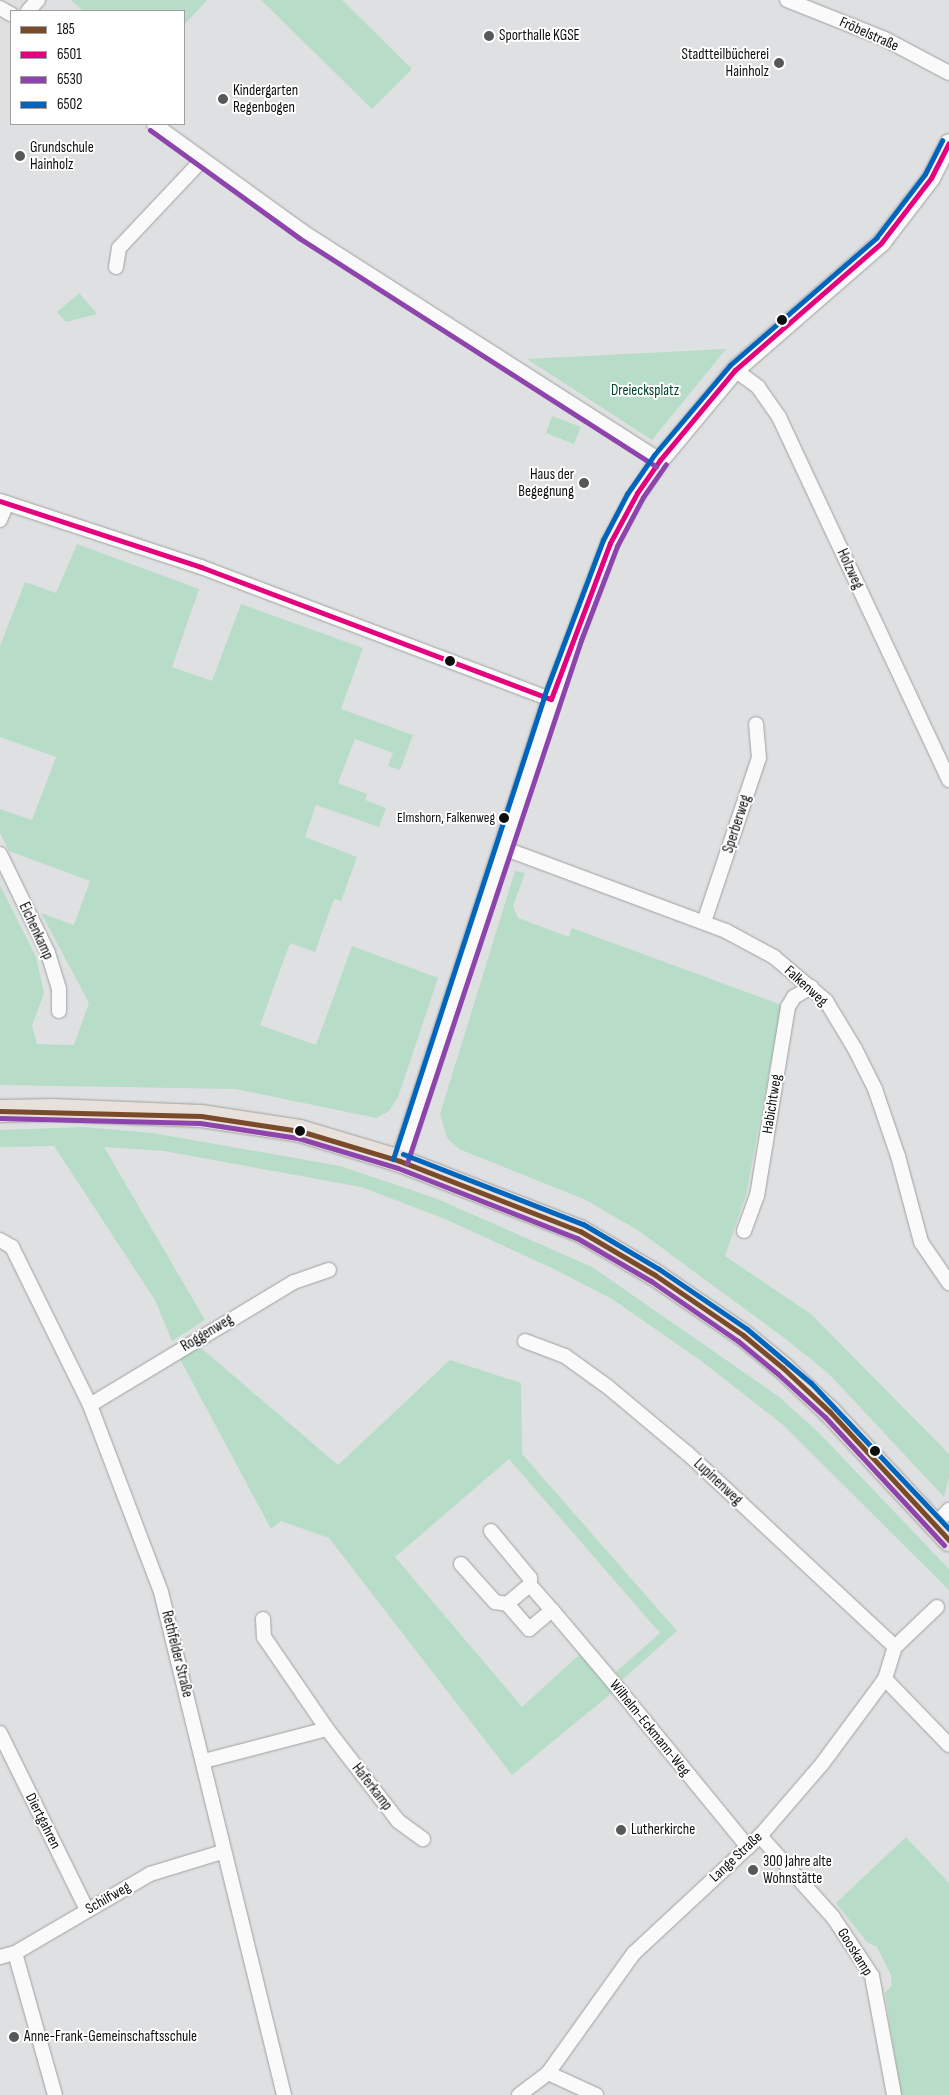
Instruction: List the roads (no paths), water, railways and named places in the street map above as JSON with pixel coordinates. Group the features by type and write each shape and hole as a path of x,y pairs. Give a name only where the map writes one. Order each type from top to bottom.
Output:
{"main road":[{"path":"0,1111 52,1110 201,1116 300,1131 400,1161 580,1231 655,1275 743,1335 791,1375 944,1525"}],"street":[{"name":"Fröbelstraße","path":"787,0 885,39 949,72"},
{"path":"155,125 303,232 660,460"},
{"path":"400,1161 551,699 610,543 636,493 660,460 736,370 881,243 931,178 949,144"},
{"path":"116,267 119,248 202,160"},
{"name":"Holzweg","path":"736,370 758,387 779,417 949,780"},
{"path":"0,520 3,502 201,567 551,699"},
{"name":"Sperberweg","path":"704,922 759,758 756,724"},
{"name":"Falkenweg","path":"503,848 704,922 749,942 812,987 838,1018 875,1090 898,1156 921,1242 949,1283"},
{"name":"Eichenkamp","path":"0,854 48,953 59,989 59,1011"},
{"name":"Habichtweg","path":"744,1231 757,1196 788,1007 794,997 812,987"},
{"name":"Rethfelder Straße","path":"0,1240 12,1246 90,1405 161,1592 204,1761 222,1852 284,2095"},
{"name":"Roggenweg","path":"90,1405 294,1282 329,1270"},
{"name":"Lupinenweg","path":"525,1341 565,1356 608,1386 686,1453 895,1647"},
{"name":"Wilhelm-Eckmann-Weg","path":"491,1531 530,1578 530,1585 748,1847"},
{"path":"461,1564 495,1602 508,1604 529,1629 552,1610"},
{"path":"508,1604 530,1585"},
{"name":"Lange Straße","path":"519,2095 548,2073 634,1953 760,1836 822,1764 885,1679 895,1647 937,1607"},
{"name":"Haferkamp","path":"263,1619 264,1637 327,1729 398,1821 423,1839"},
{"path":"885,1679 949,1745"},
{"path":"204,1761 327,1729"},
{"name":"Diertgahren","path":"0,1733 87,1910"},
{"name":"Gooskamp","path":"760,1836 833,1917 872,1976 894,2095"},
{"name":"Schilfweg","path":"0,1957 15,1953 150,1874 222,1852"},
{"path":"15,1953 54,2095"},
{"path":"548,2073 596,2095"}],"place":[{"name":"Sporthalle KGSE","path":"489,36"},
{"name":"Stadtteilbücherei Hainholz","path":"779,63"},
{"name":"Kindergarten Regenbogen","path":"223,99"},
{"name":"Grundschule Hainholz","path":"20,156"},
{"name":"Haus der Begegnung","path":"584,483"},
{"name":"Elmshorn, Falkenweg","path":"504,818"},
{"name":"Lutherkirche","path":"621,1830"},
{"name":"300 Jahre alte Wohnstätte","path":"753,1870"},
{"name":"Anne-Frank-Gemeinschaftsschule","path":"14,2037"}],"park label":[{"name":"Dreiecksplatz","path":"645,391"}]}
